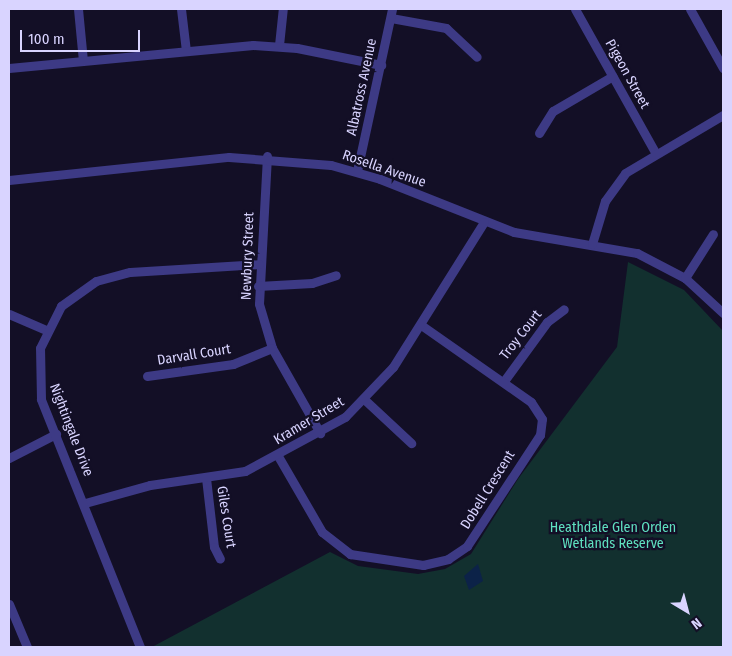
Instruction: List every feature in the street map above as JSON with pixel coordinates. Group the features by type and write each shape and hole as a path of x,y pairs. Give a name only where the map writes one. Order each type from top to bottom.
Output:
{"street":[{"path":"78,9 83,61"},
{"path":"181,9 186,51"},
{"path":"279,46 283,9"},
{"name":"Pigeon Street","path":"575,9 655,152"},
{"path":"690,9 723,68"},
{"path":"391,13 446,28 477,57"},
{"name":"Albatross Avenue","path":"358,172 391,13"},
{"path":"9,68 186,51 279,46 381,65"},
{"path":"539,133 553,111 613,76"},
{"path":"595,245 600,215 619,180 655,152 723,114"},
{"name":"Rosella Avenue","path":"9,180 207,158 266,156 358,172 484,222 528,236 595,245 643,255 685,278 723,313"},
{"name":"Newbury Street","path":"266,156 258,286 272,348 320,433"},
{"name":"Kramer Street","path":"87,507 115,495 150,485 245,471 278,456 320,433 366,400 421,325 484,222"},
{"path":"685,278 713,234"},
{"name":"Nightingale Drive","path":"140,647 87,507 56,434 38,380 37,363 46,330 73,295 110,275 205,264 259,264"},
{"path":"258,286 312,283 336,275"},
{"name":"Troy Court","path":"504,382 547,322 564,309"},
{"path":"9,314 46,330"},
{"name":"Dobell Crescent","path":"278,456 318,526 336,546 368,560 418,565 440,562 472,541 540,435 538,410 504,382 421,325"},
{"name":"Darvall Court","path":"147,376 233,364 272,348"},
{"path":"366,400 411,443"},
{"path":"9,458 56,434"},
{"name":"Giles Court","path":"206,478 214,546 220,559"},
{"path":"9,604 26,647"}],"green space":[{"name":"Heathdale Glen Orden Wetlands Reserve","path":"628,262 684,290 723,331 723,647 152,647 330,552 358,566 418,574 445,569 471,554 518,479 617,347"}],"water":[{"path":"478,564 483,581 469,590 464,576"}]}
